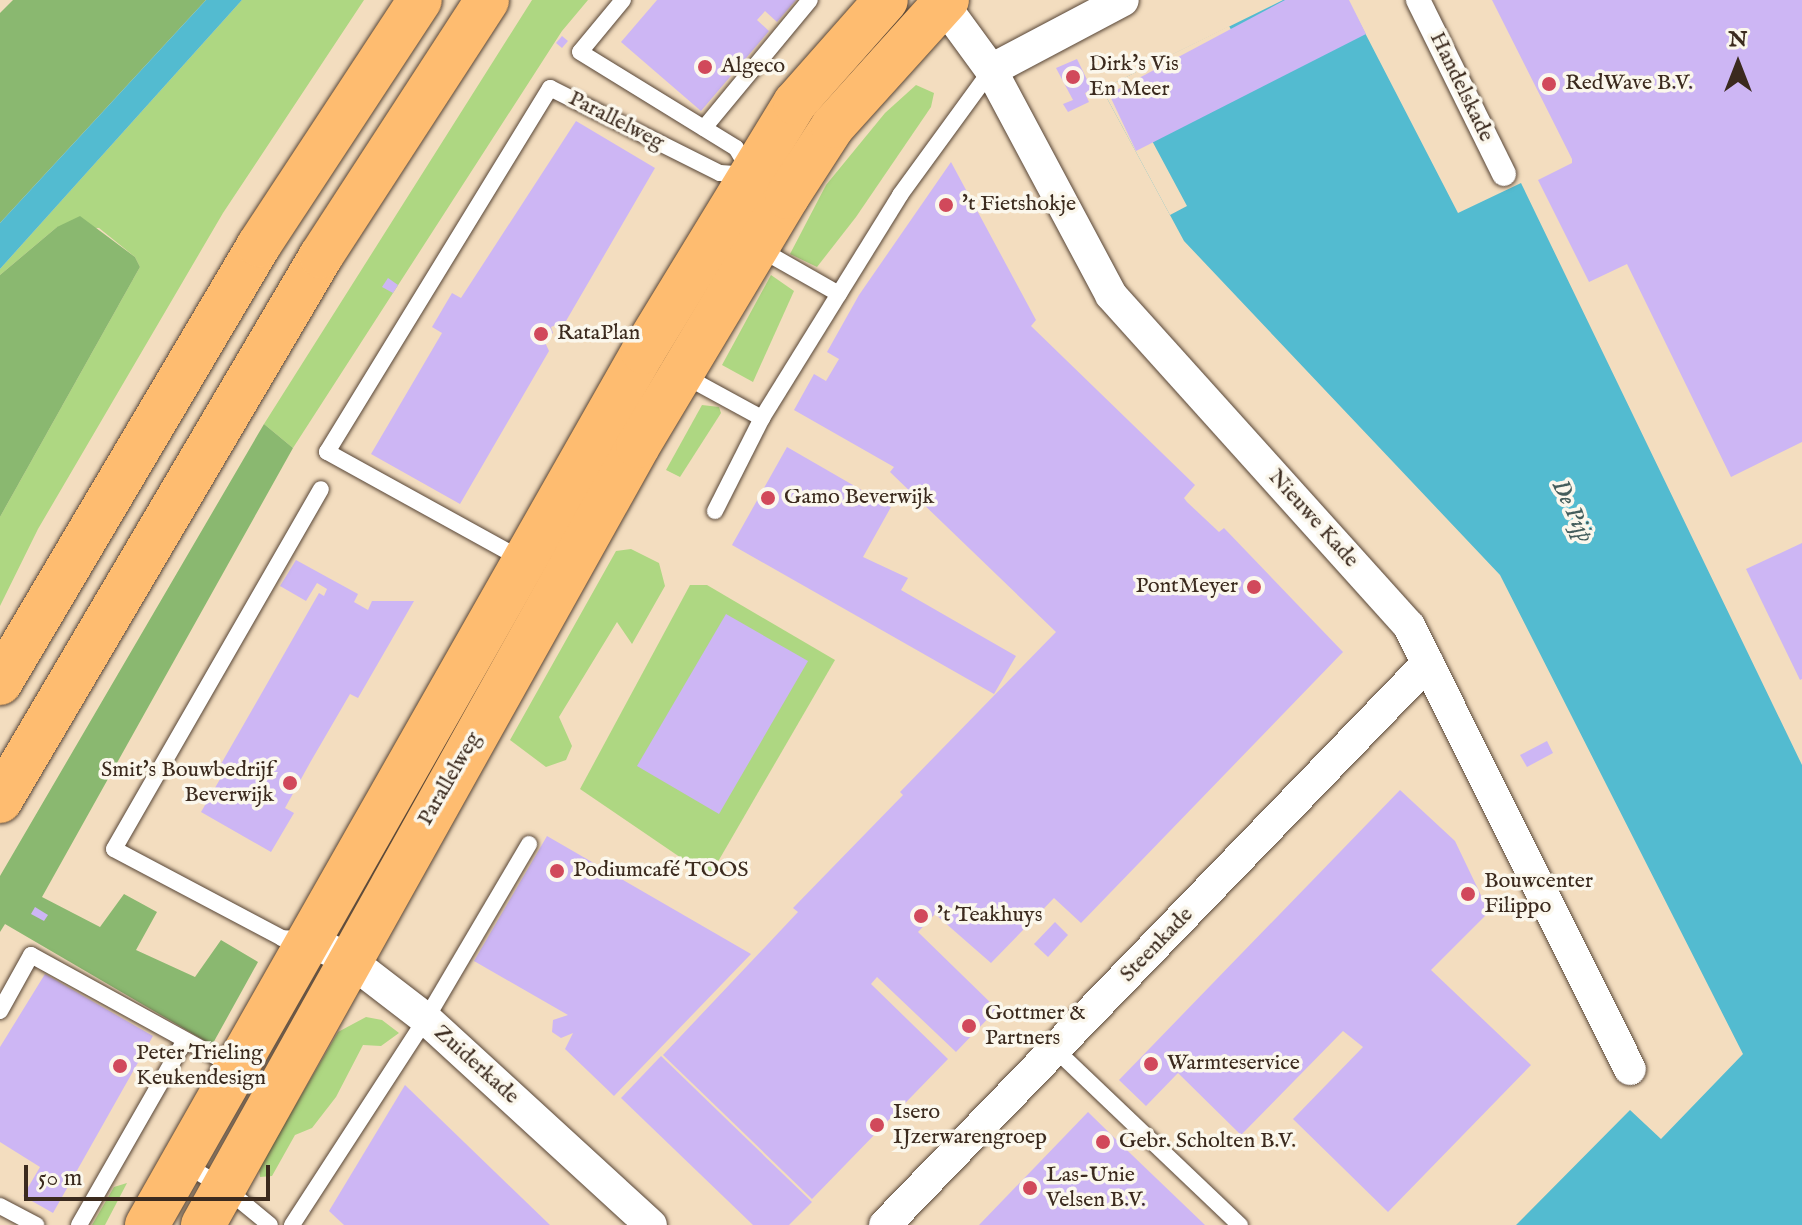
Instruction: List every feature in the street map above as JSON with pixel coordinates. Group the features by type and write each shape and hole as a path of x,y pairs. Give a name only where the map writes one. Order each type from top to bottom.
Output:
{"main road":[{"path":"0,683 259,245 420,0"},
{"path":"0,801 321,256 487,0"},
{"name":"Parallelweg","path":"147,1225 236,1068 294,938 523,560 662,363 758,248 769,186 795,103 886,0"},
{"name":"Parallelweg","path":"203,1225 348,959 662,363 769,186 833,126 944,1"}],"street":[{"path":"991,70 1123,0"},
{"name":"Handelskade","path":"1418,0 1504,174"},
{"name":"Nieuwe Kade","path":"944,1 991,70 1111,295 1409,626 1630,1069"},
{"name":"Steenkade","path":"885,1225 1428,663"},
{"name":"Zuiderkade","path":"294,938 348,959 426,1019 651,1225"}],"lane":[{"name":"Parallelweg","path":"623,0 580,52 736,148 769,186"},
{"path":"704,128 810,0"},
{"path":"715,511 762,418 909,182 991,70"},
{"name":"Parallelweg","path":"523,560 327,452 550,88 720,173 769,186"},
{"path":"758,248 839,294"},
{"path":"662,363 762,418"},
{"path":"294,938 114,849 321,489"},
{"path":"292,1225 426,1019 529,844"},
{"path":"0,1011 31,955 236,1068"},
{"path":"79,1225 185,1040"},
{"path":"1056,1050 1240,1225"},
{"path":"184,1164 225,1188 270,1225"},
{"path":"0,1206 36,1225"}],"green space":[{"path":"13,0 206,0 0,223 0,13"},
{"path":"242,0 364,0 223,213 38,529 0,606 0,517 140,267 135,257 99,228 57,227 0,275 0,269"},
{"path":"532,0 588,0 562,31 293,448 264,424"},
{"path":"916,85 934,93 931,107 856,217 817,267 790,254 826,185 885,113"},
{"path":"80,216 135,257 140,267 0,517 0,275 57,227"},
{"path":"771,275 794,291 753,382 722,365"},
{"path":"702,405 719,407 721,413 680,477 666,470"},
{"path":"264,424 293,448 42,897 100,927 124,894 157,912 136,950 195,977 221,940 258,962 212,1045 5,924 0,932 0,876"},
{"path":"631,549 659,563 665,586 632,644 617,622 559,717 572,746 566,760 546,767 510,740 616,551"},
{"path":"690,585 707,585 835,660 712,872 693,866 580,789"},
{"path":"366,1017 382,1020 399,1033 381,1046 363,1045 336,1097 312,1128 295,1135 272,1176 260,1177 259,1168 338,1032"},
{"path":"127,1183 105,1225 92,1225 114,1187"}],"water":[{"path":"206,0 242,0 0,269 0,223"},
{"name":"De Pijp","path":"1283,0 1348,0 1458,213 1521,183 1802,765 1802,1225 1516,1225 1630,1110 1661,1139 1743,1054 1500,575 1184,241 1102,89"}],"pier":[{"path":"1229,26 1238,42 1150,137 1187,206 1170,215 1102,89"}],"building":[{"path":"657,0 796,0 777,22 765,11 757,20 769,31 701,111 621,42"},
{"path":"1285,0 1349,0 1366,34 1136,151 1109,94"},
{"path":"1492,0 1802,0 1802,442 1731,477 1627,264 1589,282 1538,180 1572,163 1572,159"},
{"path":"562,36 568,41 562,48 556,43"},
{"path":"1077,59 1092,90 1085,93 1089,102 1068,112 1063,104 1073,100 1056,68"},
{"path":"576,121 655,168 566,321 551,327 553,333 544,340 549,351 460,504 371,454 442,333 432,327 452,293 461,298"},
{"path":"951,162 1036,320 1031,326 1195,485 1184,498 1187,502 1219,532 1224,528 1343,652 1081,923 1054,898 991,963 935,914 918,932 997,1009 956,1052 877,977 871,984 948,1059 812,1199 663,1055 798,912 793,908 903,795 900,792 1056,632 890,472 894,467 794,410 814,374 826,381 839,359 827,352 859,295"},
{"path":"388,278 398,285 393,293 382,287"},
{"path":"787,447 891,507 863,557 908,578 901,590 1016,656 994,694 732,545"},
{"path":"1802,543 1802,679 1800,680 1746,569"},
{"path":"296,560 358,594 354,602 368,610 372,601 414,601 358,698 350,694 311,761 285,808 294,813 271,852 201,812 223,774 217,771 319,593 324,596 327,589 317,583 306,601 280,586"},
{"path":"726,614 808,661 719,814 637,766"},
{"path":"1547,741 1553,753 1527,767 1520,755"},
{"path":"1400,790 1455,841 1489,912 1431,970 1531,1065 1388,1212 1293,1119 1363,1047 1343,1031 1241,1135 1178,1073 1146,1106 1119,1080"},
{"path":"547,836 751,954 614,1096 565,1049 573,1033 561,1038 552,1032 553,1020 568,1015 474,961"},
{"path":"35,907 48,915 44,921 31,914"},
{"path":"1055,922 1068,935 1048,957 1034,944"},
{"path":"45,974 153,1036 53,1213 23,1196 40,1167 0,1142 0,1047"},
{"path":"661,1056 812,1202 789,1225 753,1225 621,1098"},
{"path":"405,1085 550,1225 344,1225 329,1211"},
{"path":"1088,1112 1132,1155 1205,1225 979,1225"}],"place":[{"name":"Algeco","path":"705,67"},
{"name":"Dirk's Vis En Meer","path":"1073,77"},
{"name":"RedWave B.V.","path":"1549,84"},
{"name":"'t Fietshokje","path":"946,205"},
{"name":"RataPlan","path":"541,334"},
{"name":"Gamo Beverwijk","path":"768,498"},
{"name":"PontMeyer","path":"1254,587"},
{"name":"Smit's Bouwbedrijf Beverwijk","path":"290,783"},
{"name":"Podiumcafé TOOS","path":"557,871"},
{"name":"Bouwcenter Filippo","path":"1468,894"},
{"name":"'t Teakhuys","path":"921,916"},
{"name":"Gottmer & Partners","path":"969,1026"},
{"name":"Warmteservice","path":"1151,1064"},
{"name":"Peter Trieling Keukendesign","path":"120,1066"},
{"name":"Isero IJzerwarengroep","path":"877,1125"},
{"name":"Gebr. Scholten B.V.","path":"1103,1142"},
{"name":"Las-Unie Velsen B.V.","path":"1030,1188"}]}
